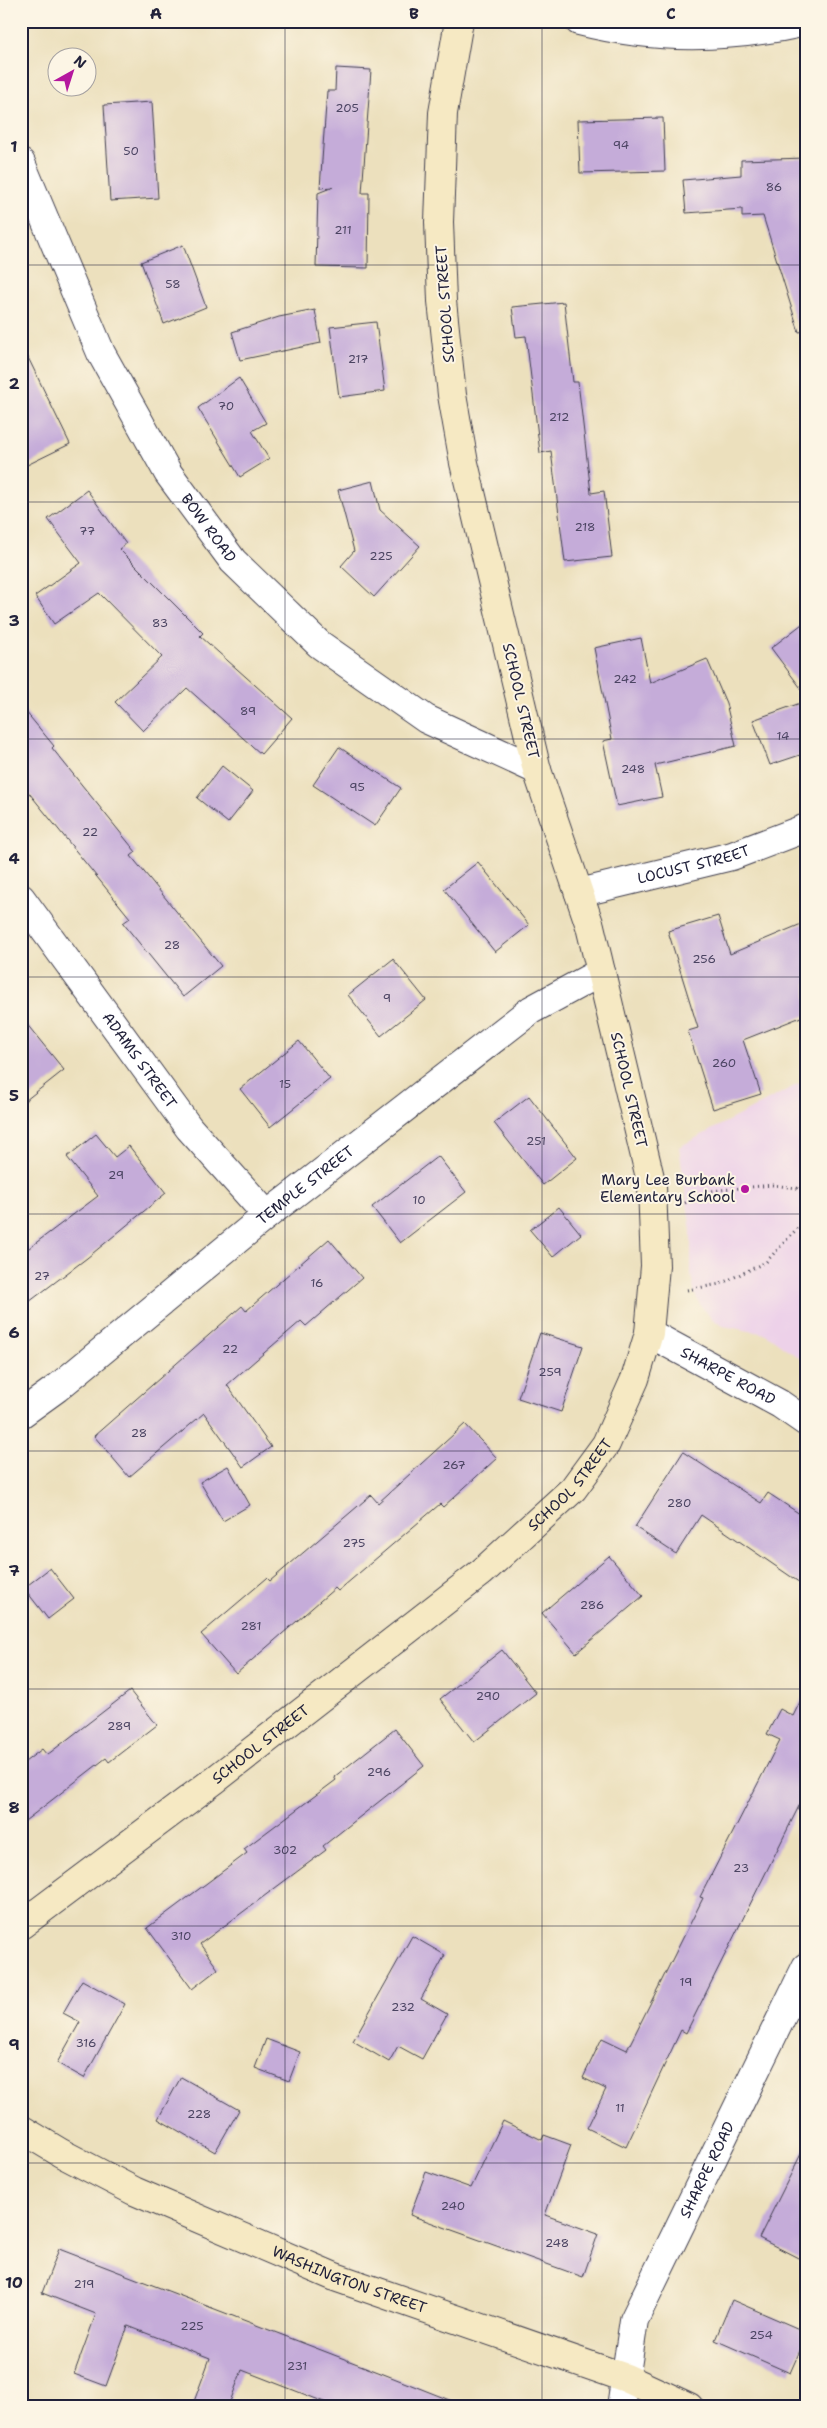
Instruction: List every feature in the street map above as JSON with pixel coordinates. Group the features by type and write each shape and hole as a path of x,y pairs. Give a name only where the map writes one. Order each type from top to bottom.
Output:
{"street":[{"name":"SCHOOL STREET","path":"21,1925 216,1779 482,1572 573,1489 606,1444 635,1379 648,1334 655,1266 652,1186 601,972 579,893 537,770 464,463 451,386 442,301 439,222 443,113 460,21"},
{"path":"579,21 609,29 707,37 770,31 806,22"},
{"name":"BOW ROAD","path":"21,163 101,353 168,473 233,561 319,644 426,719 537,770"},
{"name":"LOCUST STREET","path":"579,893 732,856 806,828"},
{"name":"ADAMS STREET","path":"21,898 189,1128 267,1215"},
{"name":"TEMPLE STREET","path":"21,1414 58,1388 267,1215 531,1010 601,972"},
{"name":"SHARPE ROAD","path":"648,1334 780,1404 806,1422"},
{"name":"SHARPE ROAD","path":"621,2407 634,2320 806,1967"},
{"name":"WASHINGTON STREET","path":"21,2129 61,2153 134,2191 336,2277 626,2378 689,2407"}],"path":[{"path":"679,1206 710,1191 772,1185 797,1188 806,1196"},
{"path":"687,1290 720,1284 766,1262 806,1219"}],"shaded area":[{"name":"Mary Lee Burbank Elementary School","path":"806,1080 806,1363 766,1334 723,1326 711,1318 700,1305 694,1292 691,1274 691,1231 679,1147"}],"building":[{"path":"336,68 371,70 362,193 369,193 368,268 316,267 318,193 333,187 320,188 327,91 335,91"},
{"path":"152,102 158,198 110,201 104,105"},
{"path":"663,118 665,171 580,173 578,120"},
{"path":"806,158 806,331 799,332 763,216 742,217 742,209 686,213 683,180 741,175 741,160"},
{"path":"183,245 206,307 164,324 141,262"},
{"path":"564,302 573,382 578,382 591,493 604,491 612,557 565,562 551,451 540,453 526,336 516,337 512,307"},
{"path":"315,310 321,343 240,360 232,332 279,317"},
{"path":"376,322 385,391 339,397 330,327"},
{"path":"21,343 70,444 21,468"},
{"path":"239,378 266,423 252,431 269,459 240,477 198,408"},
{"path":"373,481 380,510 420,546 374,597 341,566 354,551 338,490"},
{"path":"87,490 126,544 119,549 203,633 200,636 292,718 261,754 187,688 143,731 115,702 162,657 99,593 54,624 35,596 81,563 48,519"},
{"path":"806,621 806,695 771,648"},
{"path":"641,638 650,683 707,659 726,703 736,746 655,765 662,797 617,806 603,741 612,739 594,648"},
{"path":"806,701 806,753 770,765 753,720"},
{"path":"21,706 54,746 52,748 136,852 131,856 221,966 183,997 123,923 130,918 21,783"},
{"path":"339,747 401,788 375,826 313,785"},
{"path":"222,766 253,791 228,823 197,798"},
{"path":"478,862 529,925 495,952 444,889"},
{"path":"718,916 730,954 806,922 806,1015 743,1040 761,1094 713,1109 688,1031 698,1028 668,931"},
{"path":"393,959 426,1000 381,1036 348,995"},
{"path":"21,1017 64,1070 21,1104"},
{"path":"299,1041 330,1079 270,1127 240,1089"},
{"path":"529,1096 577,1158 543,1185 494,1123"},
{"path":"96,1134 115,1157 129,1146 166,1193 87,1258 21,1308 21,1254 98,1196 67,1157"},
{"path":"438,1156 466,1192 400,1243 372,1207"},
{"path":"559,1207 581,1234 553,1257 530,1230"},
{"path":"329,1239 362,1278 306,1326 301,1321 227,1385 271,1447 243,1467 204,1413 129,1477 94,1436 242,1306 246,1311"},
{"path":"540,1333 583,1346 561,1412 518,1398"},
{"path":"465,1424 497,1458 443,1507 440,1504 338,1591 335,1588 236,1674 201,1634 267,1578 270,1581 371,1495 378,1503"},
{"path":"683,1452 761,1503 768,1493 806,1518 806,1587 701,1515 676,1554 635,1527"},
{"path":"228,1466 250,1505 223,1521 200,1482"},
{"path":"609,1556 643,1596 576,1653 542,1613"},
{"path":"50,1568 74,1599 48,1619 24,1588"},
{"path":"502,1650 536,1693 474,1742 440,1699"},
{"path":"806,1690 806,1792 686,2033 681,2030 626,2147 587,2128 606,2089 583,2078 602,2038 627,2050 703,1898 700,1897 780,1740 767,1734 780,1709 793,1716"},
{"path":"130,1691 157,1725 109,1762 106,1758 21,1824 21,1765 42,1749 47,1755"},
{"path":"395,1729 424,1766 323,1846 326,1850 200,1944 218,1969 192,1989 147,1928 247,1853 244,1849 336,1780 334,1777"},
{"path":"412,1936 445,1955 421,1999 447,2014 422,2059 398,2046 389,2062 353,2041"},
{"path":"82,1980 125,2004 84,2078 57,2063 80,2022 63,2013"},
{"path":"266,2039 300,2052 289,2081 255,2068"},
{"path":"181,2077 239,2110 215,2152 158,2119"},
{"path":"503,2121 542,2140 544,2135 571,2145 545,2215 598,2234 583,2277 410,2215 426,2172 471,2188"},
{"path":"806,2144 806,2262 759,2238"},
{"path":"59,2249 386,2375 462,2405 462,2407 337,2407 242,2370 228,2407 192,2407 210,2358 128,2326 106,2386 74,2374 96,2314 42,2293"},
{"path":"732,2300 806,2332 806,2337 790,2373 715,2340"}],"place":[{"name":"Mary Lee Burbank Elementary School","path":"745,1189"}]}
